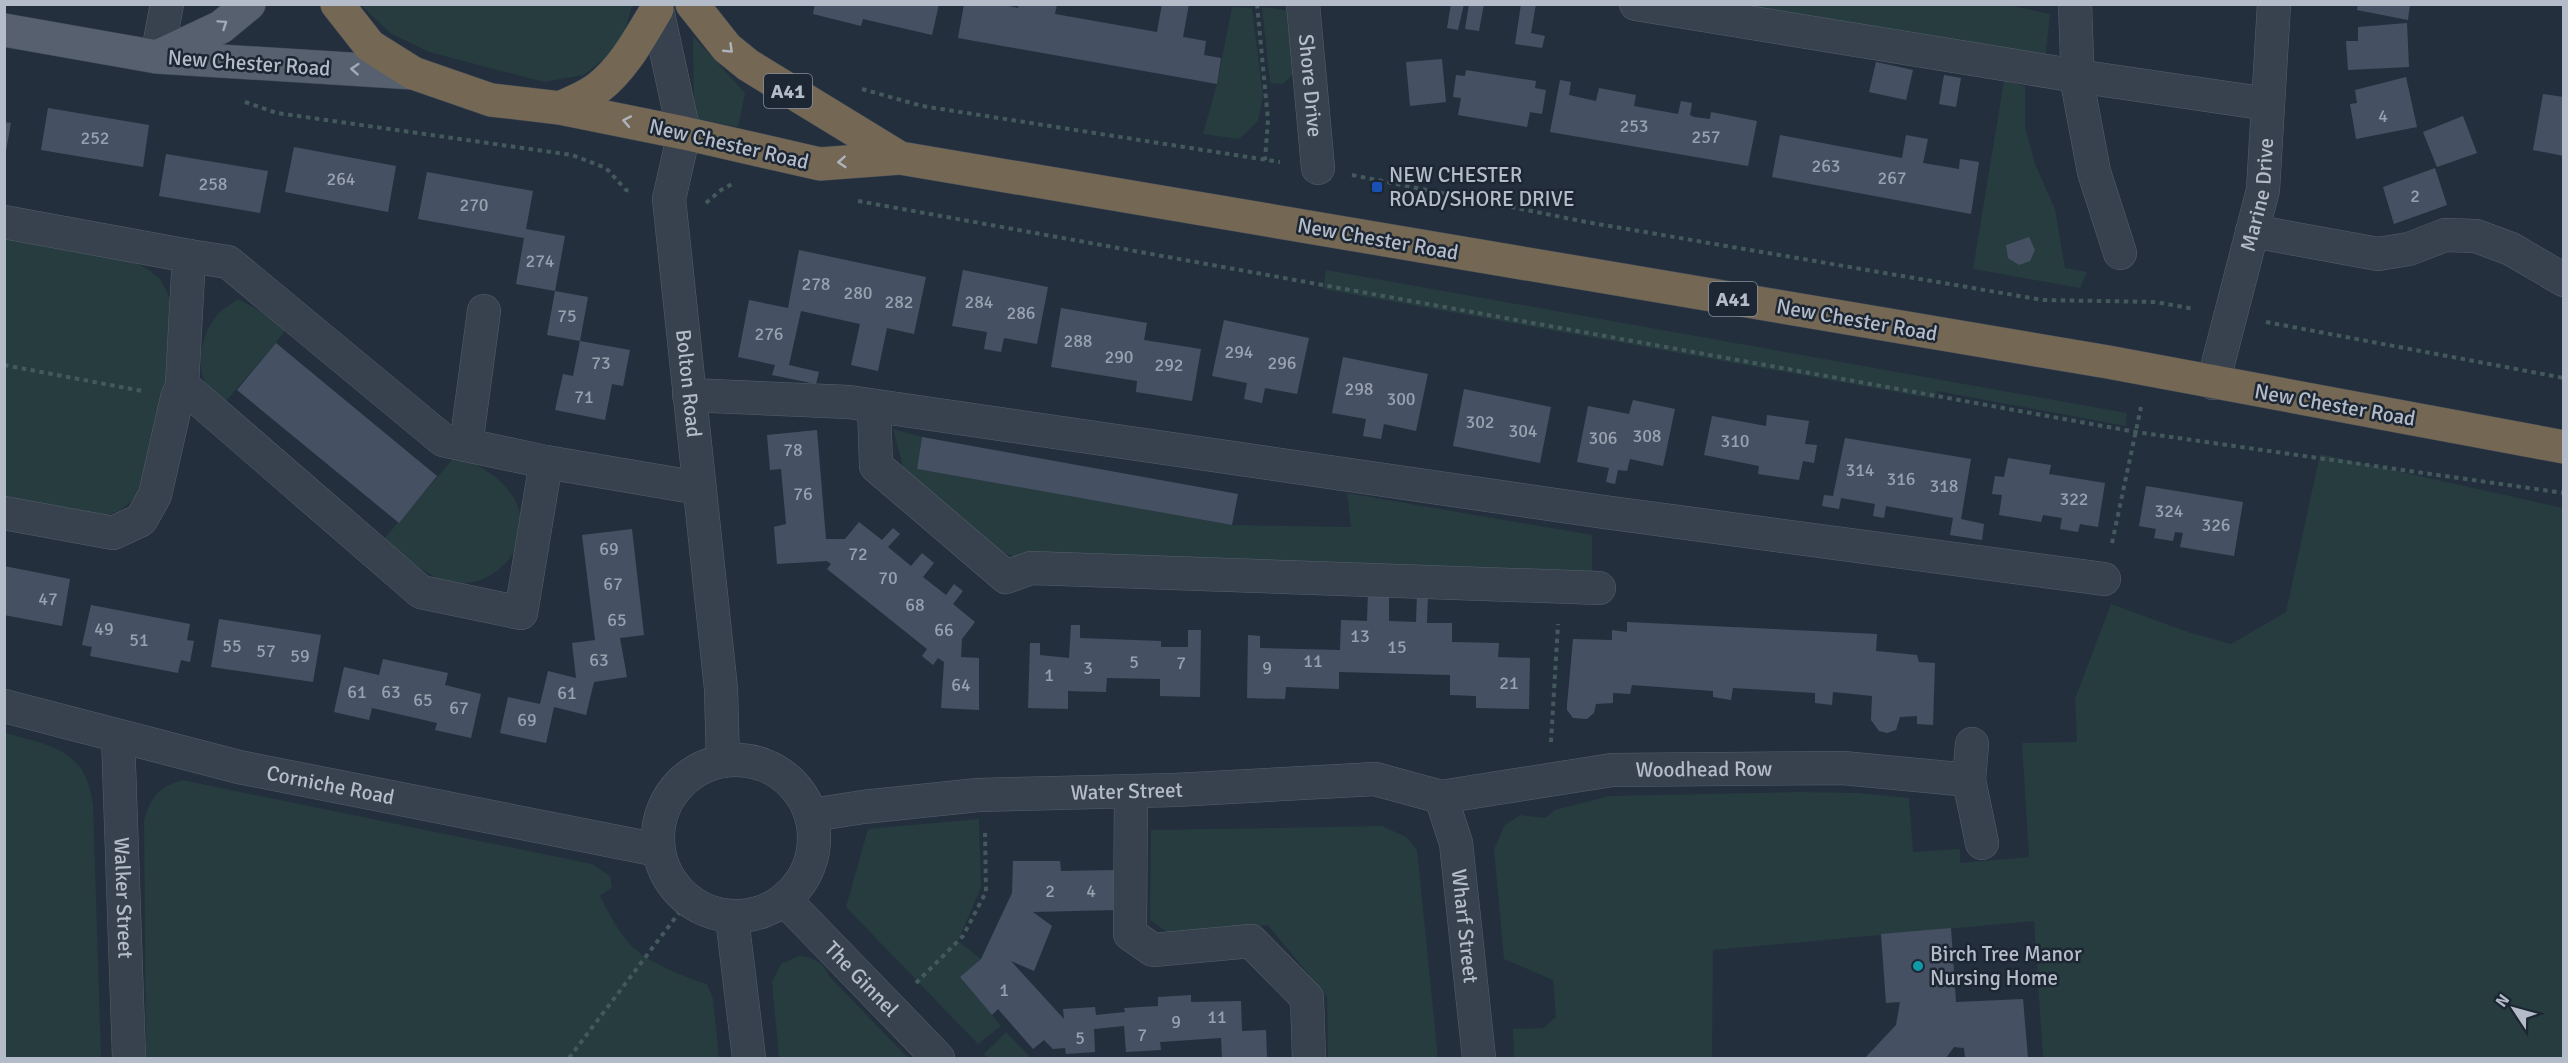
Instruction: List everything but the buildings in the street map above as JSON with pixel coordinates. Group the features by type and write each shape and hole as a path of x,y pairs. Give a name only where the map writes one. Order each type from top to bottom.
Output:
{"highway":[{"name":"A41","path":"337,4 370,46 413,73 491,100 560,108"},
{"name":"New Chester Road","path":"692,4 727,48 748,65 900,158"},
{"path":"560,108 596,89 617,70 639,40 657,7"},
{"name":"New Chester Road","path":"560,108 820,164 900,158 2149,370 2564,447"}],"main road":[{"name":"New Chester Road","path":"157,57 221,27 249,4"},
{"name":"New Chester Road","path":"4,30 157,57 413,73"}],"street":[{"path":"157,57 167,4"},
{"name":"Shore Drive","path":"1303,4 1318,168"},
{"path":"1636,4 2077,76 2268,104"},
{"path":"2075,4 2077,76 2094,172 2120,253"},
{"name":"Marine Drive","path":"2213,382 2263,190 2274,4"},
{"name":"Bolton Road","path":"657,7 684,133 669,199 722,689 723,761"},
{"path":"4,222 228,262 443,440 546,462 699,488"},
{"path":"2252,231 2378,254 2409,249 2445,235 2476,236 2511,249 2564,280"},
{"path":"4,513 112,533 141,520 155,495 180,391 189,256"},
{"path":"466,445 484,311"},
{"path":"180,391 421,592 521,613 546,462"},
{"path":"689,396 849,402 1616,513 2104,579"},
{"path":"874,406 876,466 1006,577 1031,568 1599,588"},
{"name":"Corniche Road","path":"4,706 239,767 658,850"},
{"name":"Walker Street","path":"118,736 129,1059"},
{"path":"1972,744 1969,780 1982,843"},
{"path":"741,760 761,764 781,774 798,789 812,815 815,837 811,864 785,900 776,907 754,915 732,918 711,914 688,901 665,872 658,850 658,831 664,805 681,782 702,768 723,761 741,760"},
{"name":"Woodhead Row","path":"1441,797 1612,770 1842,768 1969,780"},
{"name":"Water Street","path":"812,815 863,807 985,795 1131,791 1375,779 1441,797"},
{"path":"1131,791 1130,934 1153,950 1251,941 1307,998 1309,1059"},
{"name":"Wharf Street","path":"1441,797 1456,843 1479,1059"},
{"name":"The Ginnel","path":"785,900 938,1059"},
{"path":"732,918 749,1059"}],"path":[{"path":"1257,4 1268,120 1265,160"},
{"path":"856,87 922,106 1318,168 1586,222 2043,300 2156,302 2564,378"},
{"path":"236,99 277,113 572,155 606,168 626,190 704,205 721,190 736,182"},
{"path":"857,200 2136,432 2564,493"},
{"path":"4,365 180,391"},
{"path":"2104,579 2149,370"},
{"path":"1548,780 1560,587"},
{"path":"890,1009 963,936 986,892 985,795"},
{"path":"569,1059 688,901"}],"green space":[{"path":"2003,4 2050,14 2045,59 1738,5"},
{"path":"361,5 632,5 626,27 610,54 584,75 544,82 429,52 390,33"},
{"path":"1232,7 1252,8 1263,96 1258,121 1239,139 1203,134 1217,84"},
{"path":"1262,7 1292,11 1299,68 1283,84 1270,83"},
{"path":"693,36 745,93 738,127 694,118"},
{"path":"2004,81 2025,86 2025,127 2035,164 2055,209 2065,268 2087,272 2080,288 1973,269"},
{"path":"4,239 136,263 160,279 167,292 172,306 182,385 147,481 136,497 121,510 103,517 5,499"},
{"path":"1326,270 2127,413 2126,426 1937,391 1935,399 1323,289"},
{"path":"238,299 288,326 225,402 211,392 205,382 201,350 213,321 221,311"},
{"path":"893,429 922,437 917,469 1232,525 1351,527 1347,493 1592,535 1592,572 1021,559 995,550 905,475"},
{"path":"458,453 487,471 507,488 519,511 521,527 518,543 511,557 500,569 486,578 470,583 453,583 434,577 383,540"},
{"path":"2320,454 2563,508 2563,1058 2043,1058 2034,921 1713,950 1712,1058 1514,1058 1513,1029 1543,1028 1556,1017 1553,980 1504,959 1494,849 1505,825 1520,815 1545,818 1555,810 1609,796 1858,793 1909,798 1913,852 1960,849 1960,863 2029,857 2022,743 2077,742 2075,699 2111,604 2188,632 2231,644 2286,612"},
{"path":"5,733 38,742 64,753 83,772 89,786 93,805 101,1058 5,1058"},
{"path":"182,780 592,864 610,876 612,887 600,896 615,924 630,944 660,965 707,984 713,999 719,1058 146,1058 144,821 157,794"},
{"path":"979,819 981,887 958,941 981,959 960,977 1001,1026 978,1044 846,907 868,829"},
{"path":"1382,826 1406,837 1417,850 1438,1058 1328,1058 1327,997 1268,925 1170,934 1150,920 1151,830"},
{"path":"799,956 814,959 821,964 830,977 908,1058 779,1058 772,982 781,964"},
{"path":"1006,1032 1031,1058 988,1058 984,1054"}],"place":[{"name":"NEW CHESTER ROAD/SHORE DRIVE","path":"1377,187"},
{"name":"Birch Tree Manor Nursing Home","path":"1918,966"}]}
